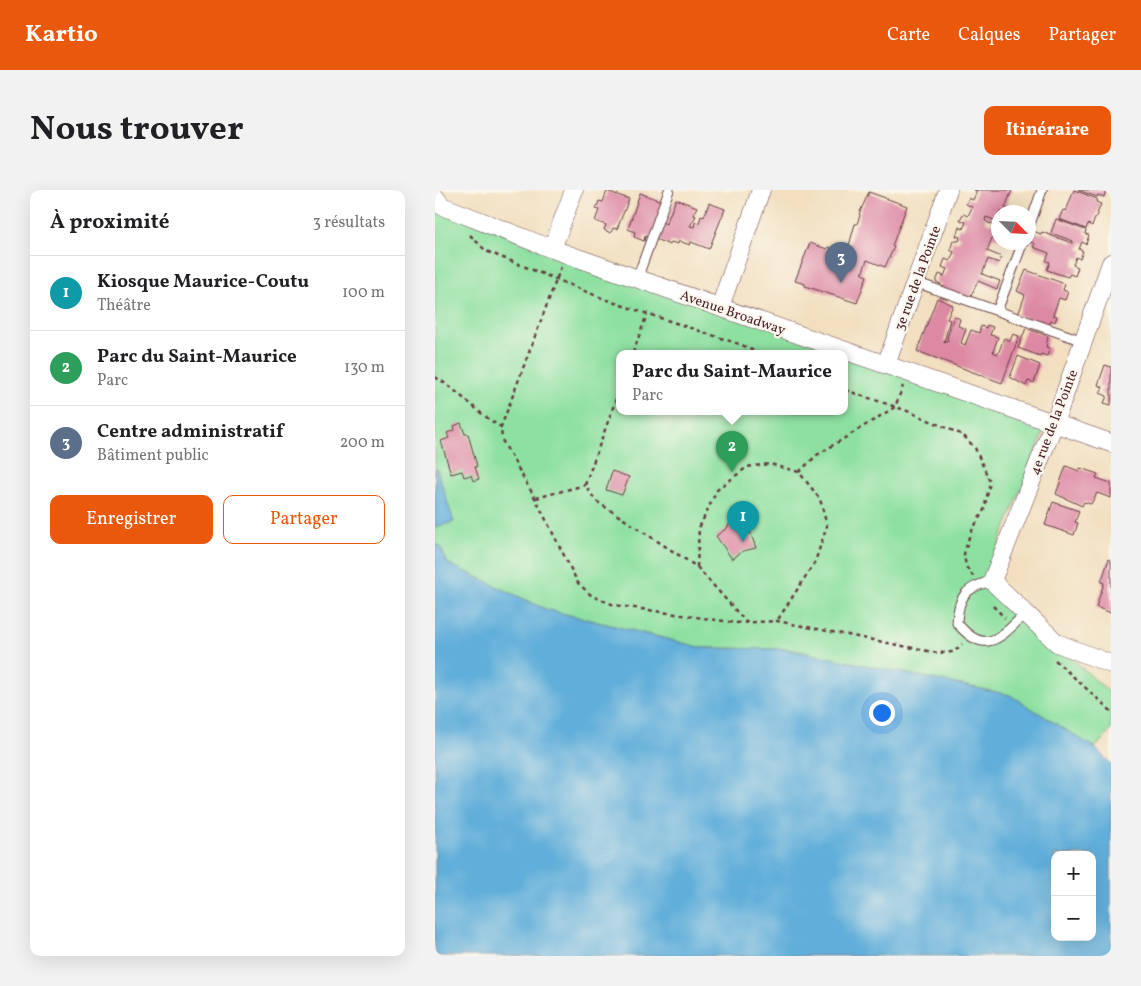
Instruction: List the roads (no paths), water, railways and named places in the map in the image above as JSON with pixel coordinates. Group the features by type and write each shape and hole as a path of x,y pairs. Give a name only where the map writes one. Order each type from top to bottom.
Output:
{"street":[{"path":"560,252 574,190"},
{"path":"720,307 761,190"},
{"name":"3e rue de la Pointe","path":"886,365 948,190"},
{"name":"Avenue Broadway","path":"439,201 560,252 843,350"},
{"name":"4e rue de la Pointe","path":"985,582 1054,424 1111,263"},
{"name":"Avenue Broadway","path":"848,352 1111,444"},
{"path":"985,582 1026,613 1057,643 1111,664"}],"lane":[{"path":"637,279 669,190"},
{"path":"1036,207 1042,190"},
{"path":"997,311 1020,250"},
{"path":"915,282 1083,341"},
{"path":"985,582 966,591 957,608 957,623 968,637 979,642 994,640 1013,626 1026,613"}],"water":[{"path":"437,469 454,522 435,527 435,470"},
{"path":"435,544 441,547 447,563 545,609 703,648 787,649 1010,695 1095,748 1111,764 1111,956 435,956"}],"place":[{"name":"Centre administratif","path":"841,283"},
{"name":"Parc du Saint-Maurice","path":"732,472"},
{"name":"Kiosque Maurice-Coutu","path":"743,542"}]}
